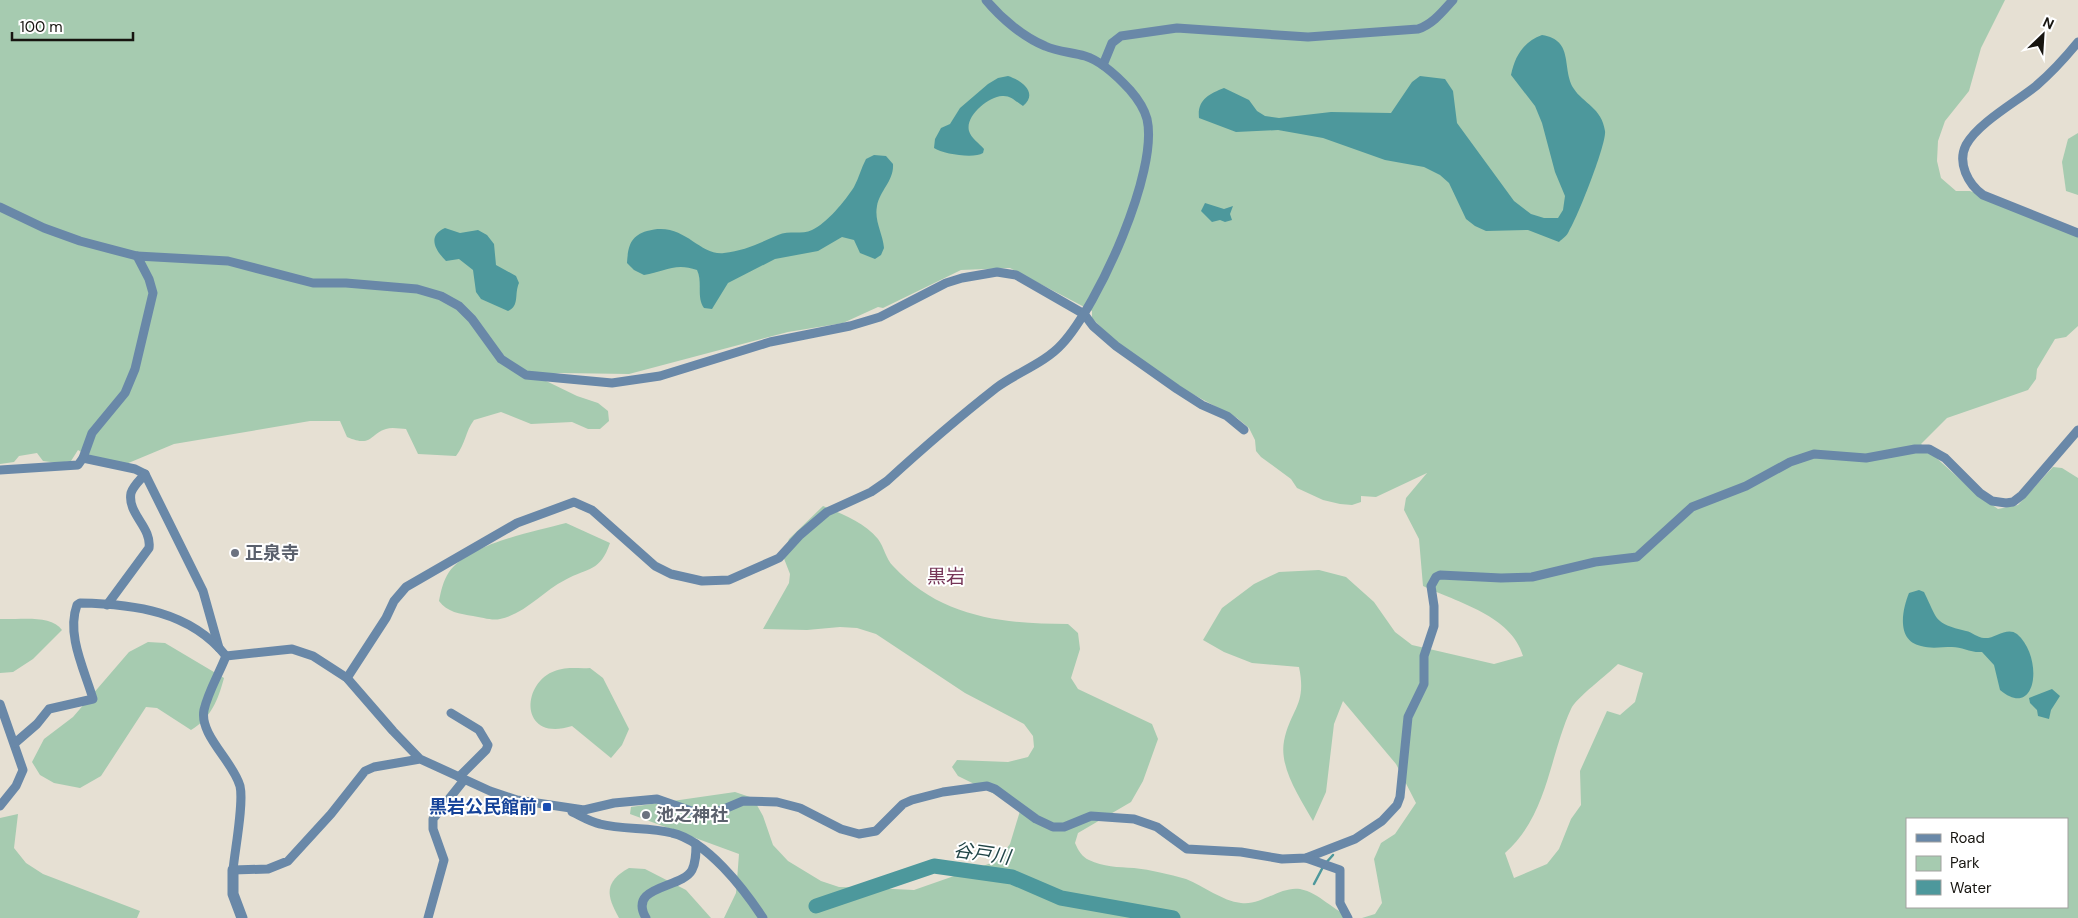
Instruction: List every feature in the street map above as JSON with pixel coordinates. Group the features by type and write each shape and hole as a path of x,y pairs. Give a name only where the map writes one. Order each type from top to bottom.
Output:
{"street":[{"path":"347,678 386,618 400,592 517,523 566,504 574,502 592,510 655,566 684,579 702,581 729,580 779,558 800,535 827,512 872,492 997,388 1061,345 1094,298 1134,208 1141,188 1148,147 1148,130 1142,106 1129,89 1103,65 1086,56 1043,46 1014,27 986,0"},
{"path":"1103,65 1116,39 1135,34 1186,28 1308,37 1406,31 1428,26 1454,0"},
{"path":"2078,42 2037,85 1978,131 1966,146 1962,161 1967,178 1975,190 1983,195 2078,233"},
{"path":"0,208 44,228 80,241 137,256 228,262 313,283 416,289 441,296 459,306 472,319 501,359 526,376 612,383 660,376 770,342 850,326 880,317 946,284 980,274 997,272 1016,275 1084,314 1093,326 1116,346 1177,389 1202,405 1227,416 1244,430"},
{"path":"0,470 78,465 83,458 92,433 125,393 135,369 153,293 149,279 137,256"},
{"path":"1309,859 1355,839 1377,825 1397,805 1401,789 1408,717 1424,684 1424,656 1434,626 1431,586 1436,577 1440,575 1501,578 1532,577 1595,562 1637,557 1673,522 1692,507 1746,486 1790,462 1814,454 1866,458 1915,449 1929,449 1949,462 1986,498 2000,503 2014,502 2078,430"},
{"path":"83,458 135,469 145,474 203,591 219,648"},
{"path":"107,605 149,548 148,531 140,521 131,497 133,490 145,474"},
{"path":"15,743 37,724 49,709 93,699 77,650 75,608 80,603 138,607 168,614 189,624 226,656"},
{"path":"226,656 292,649 314,656 347,678 420,759 517,800 567,809 584,810 614,803 657,800 700,814 717,812 743,801 777,802 800,808 841,830 851,833 868,833 883,827 903,804 912,800 980,785 995,789 1036,819 1053,827 1064,827 1091,816 1134,819 1156,827 1187,849 1241,852 1282,859 1309,859 1335,868 1340,870 1340,903 1348,918"},
{"path":"226,656 206,705 204,718 206,729 232,767 240,787 241,806 233,870 233,894 242,918"},
{"path":"0,704 23,770 16,786 0,806"},
{"path":"428,918 444,860 433,829 432,819 488,745 479,730 451,713"},
{"path":"233,870 268,869 284,864 300,850 365,771 374,767 420,759"},
{"path":"567,809 599,824 671,833 696,844 744,891 763,918"},
{"path":"646,918 642,906 646,896 654,889 678,883 692,871 696,860 696,844"}],"green space":[{"path":"0,0 2005,0 1981,48 1969,91 1945,121 1938,141 1937,161 1941,178 1956,191 1970,191 2078,234 2078,326 2066,337 2055,339 2037,369 2036,379 2028,390 1947,418 1921,444 1974,492 1998,509 2018,505 2053,467 2062,468 2078,478 2078,918 1362,918 1375,914 1382,903 1374,859 1381,843 1395,834 1416,803 1396,764 1343,701 1334,724 1326,792 1313,821 1292,782 1283,751 1287,730 1300,699 1301,680 1299,667 1252,663 1224,652 1203,640 1222,608 1254,584 1279,572 1319,570 1346,577 1374,602 1395,632 1412,645 1494,664 1523,656 1517,642 1508,630 1495,620 1482,612 1423,586 1419,539 1404,510 1406,498 1427,473 1376,497 1361,496 1361,502 1352,505 1323,500 1297,488 1291,479 1261,457 1256,451 1255,440 1249,428 1237,418 1185,390 1113,340 1092,318 1092,311 1010,268 961,270 883,308 878,307 843,323 788,332 629,374 560,373 543,375 544,380 577,396 598,403 608,411 609,421 600,429 588,429 572,422 531,424 501,412 474,420 456,456 418,454 406,429 386,429 366,441 362,441 347,437 340,421 310,421 174,444 126,464 88,456 78,450 71,461 58,463 43,461 37,453 19,456 14,462 0,464","holes":["1618,664 1643,673 1635,702 1620,715 1607,711 1580,771 1581,805 1571,819 1559,849 1547,864 1514,878 1505,853 1519,838 1539,803 1564,727 1574,704"]},
{"path":"2078,133 2078,195 2066,191 2062,162 2068,139"},
{"path":"823,506 853,520 872,533 878,539 891,563 911,583 931,597 952,607 996,619 1043,624 1068,624 1078,633 1080,649 1071,678 1078,689 1152,724 1158,739 1143,781 1131,802 1078,833 1075,843 1084,857 1105,865 1147,870 1186,879 1234,902 1256,902 1285,890 1300,889 1314,894 1353,918 724,918 736,893 739,854 630,814 631,807 735,792 753,798 763,816 773,845 788,861 821,881 839,887 914,890 997,861 1010,844 1020,811 1017,805 958,776 952,767 957,760 1008,762 1028,757 1034,747 1033,736 1024,724 965,693 876,634 857,628 840,627 807,630 763,629 789,583 790,574 783,556 789,539"},
{"path":"566,523 610,543 602,559 593,568 573,576 518,612 500,619 459,613 446,608 439,601 441,590 449,572 472,553 503,540"},
{"path":"0,619 43,620 57,625 62,630 33,659 13,672 0,673"},
{"path":"148,642 165,643 224,678 219,694 209,714 191,730 157,708 146,707 101,776 80,788 54,783 40,775 32,762 44,739 73,717 129,652"},
{"path":"565,668 590,668 603,678 629,729 622,745 611,758 572,726 554,729 541,726 534,718 531,707 532,695 538,683 548,674"},
{"path":"18,814 14,848 26,863 43,874 140,911 137,918 0,918 0,818"},
{"path":"629,868 645,869 686,890 711,918 619,918 610,896 611,884 615,878"}],"water":[{"path":"1542,35 1552,38 1563,49 1570,81 1574,89 1596,111 1605,131 1597,165 1573,224 1566,236 1559,242 1528,230 1486,231 1475,226 1466,219 1449,183 1440,175 1424,167 1385,160 1323,138 1278,130 1236,132 1199,118 1200,107 1205,98 1224,88 1249,100 1257,111 1265,116 1279,118 1331,112 1391,113 1412,82 1420,76 1445,79 1453,91 1457,123 1514,201 1531,214 1544,218 1558,218 1563,210 1565,196 1555,172 1542,123 1535,106 1511,75 1521,50 1535,38"},
{"path":"1008,76 1023,84 1029,92 1029,96 1023,106 1008,97 996,97 984,104 974,114 969,125 969,131 984,149 983,153 973,156 959,155 934,148 935,139 941,128 950,124 960,108 988,84 998,78"},
{"path":"874,155 886,156 893,164 889,181 877,206 876,212 884,248 881,255 875,259 860,253 854,240 842,237 818,251 775,259 728,283 712,309 704,308 700,299 697,270 676,267 644,275 634,270 627,263 628,252 633,239 647,231 671,230 706,249 724,253 745,249 782,234 812,230 830,217 841,205 854,187 866,159"},
{"path":"1205,203 1224,209 1233,206 1230,214 1232,220 1212,222 1201,211"},
{"path":"445,228 460,233 478,230 487,235 494,244 496,265 516,276 519,283 512,309 508,311 481,299 476,292 473,270 459,259 446,261 442,257 436,248 435,239 439,231"},
{"path":"1919,590 1924,592 1935,615 1942,623 1982,638 1988,638 2009,631 2017,634 2026,644 2031,657 2033,670 2029,692 2022,698 2012,697 2000,690 1994,665 1982,652 1974,652 1956,647 1932,648 1913,643 1904,632 1903,616 1909,593"},
{"path":"2052,689 2060,696 2051,710 2049,719 2038,716 2037,710 2030,703 2029,698"}],"waterway":[{"path":"1314,884 1324,865 1333,855"},
{"name":"谷戸川","path":"816,906 934,866 1012,877 1061,898 1173,918"}],"place":[{"name":"正泉寺","path":"235,553"},
{"name":"黒岩公民館前","path":"547,807"},
{"name":"池之神社","path":"646,815"}],"district":[{"name":"黒岩","path":"946,576"}]}
